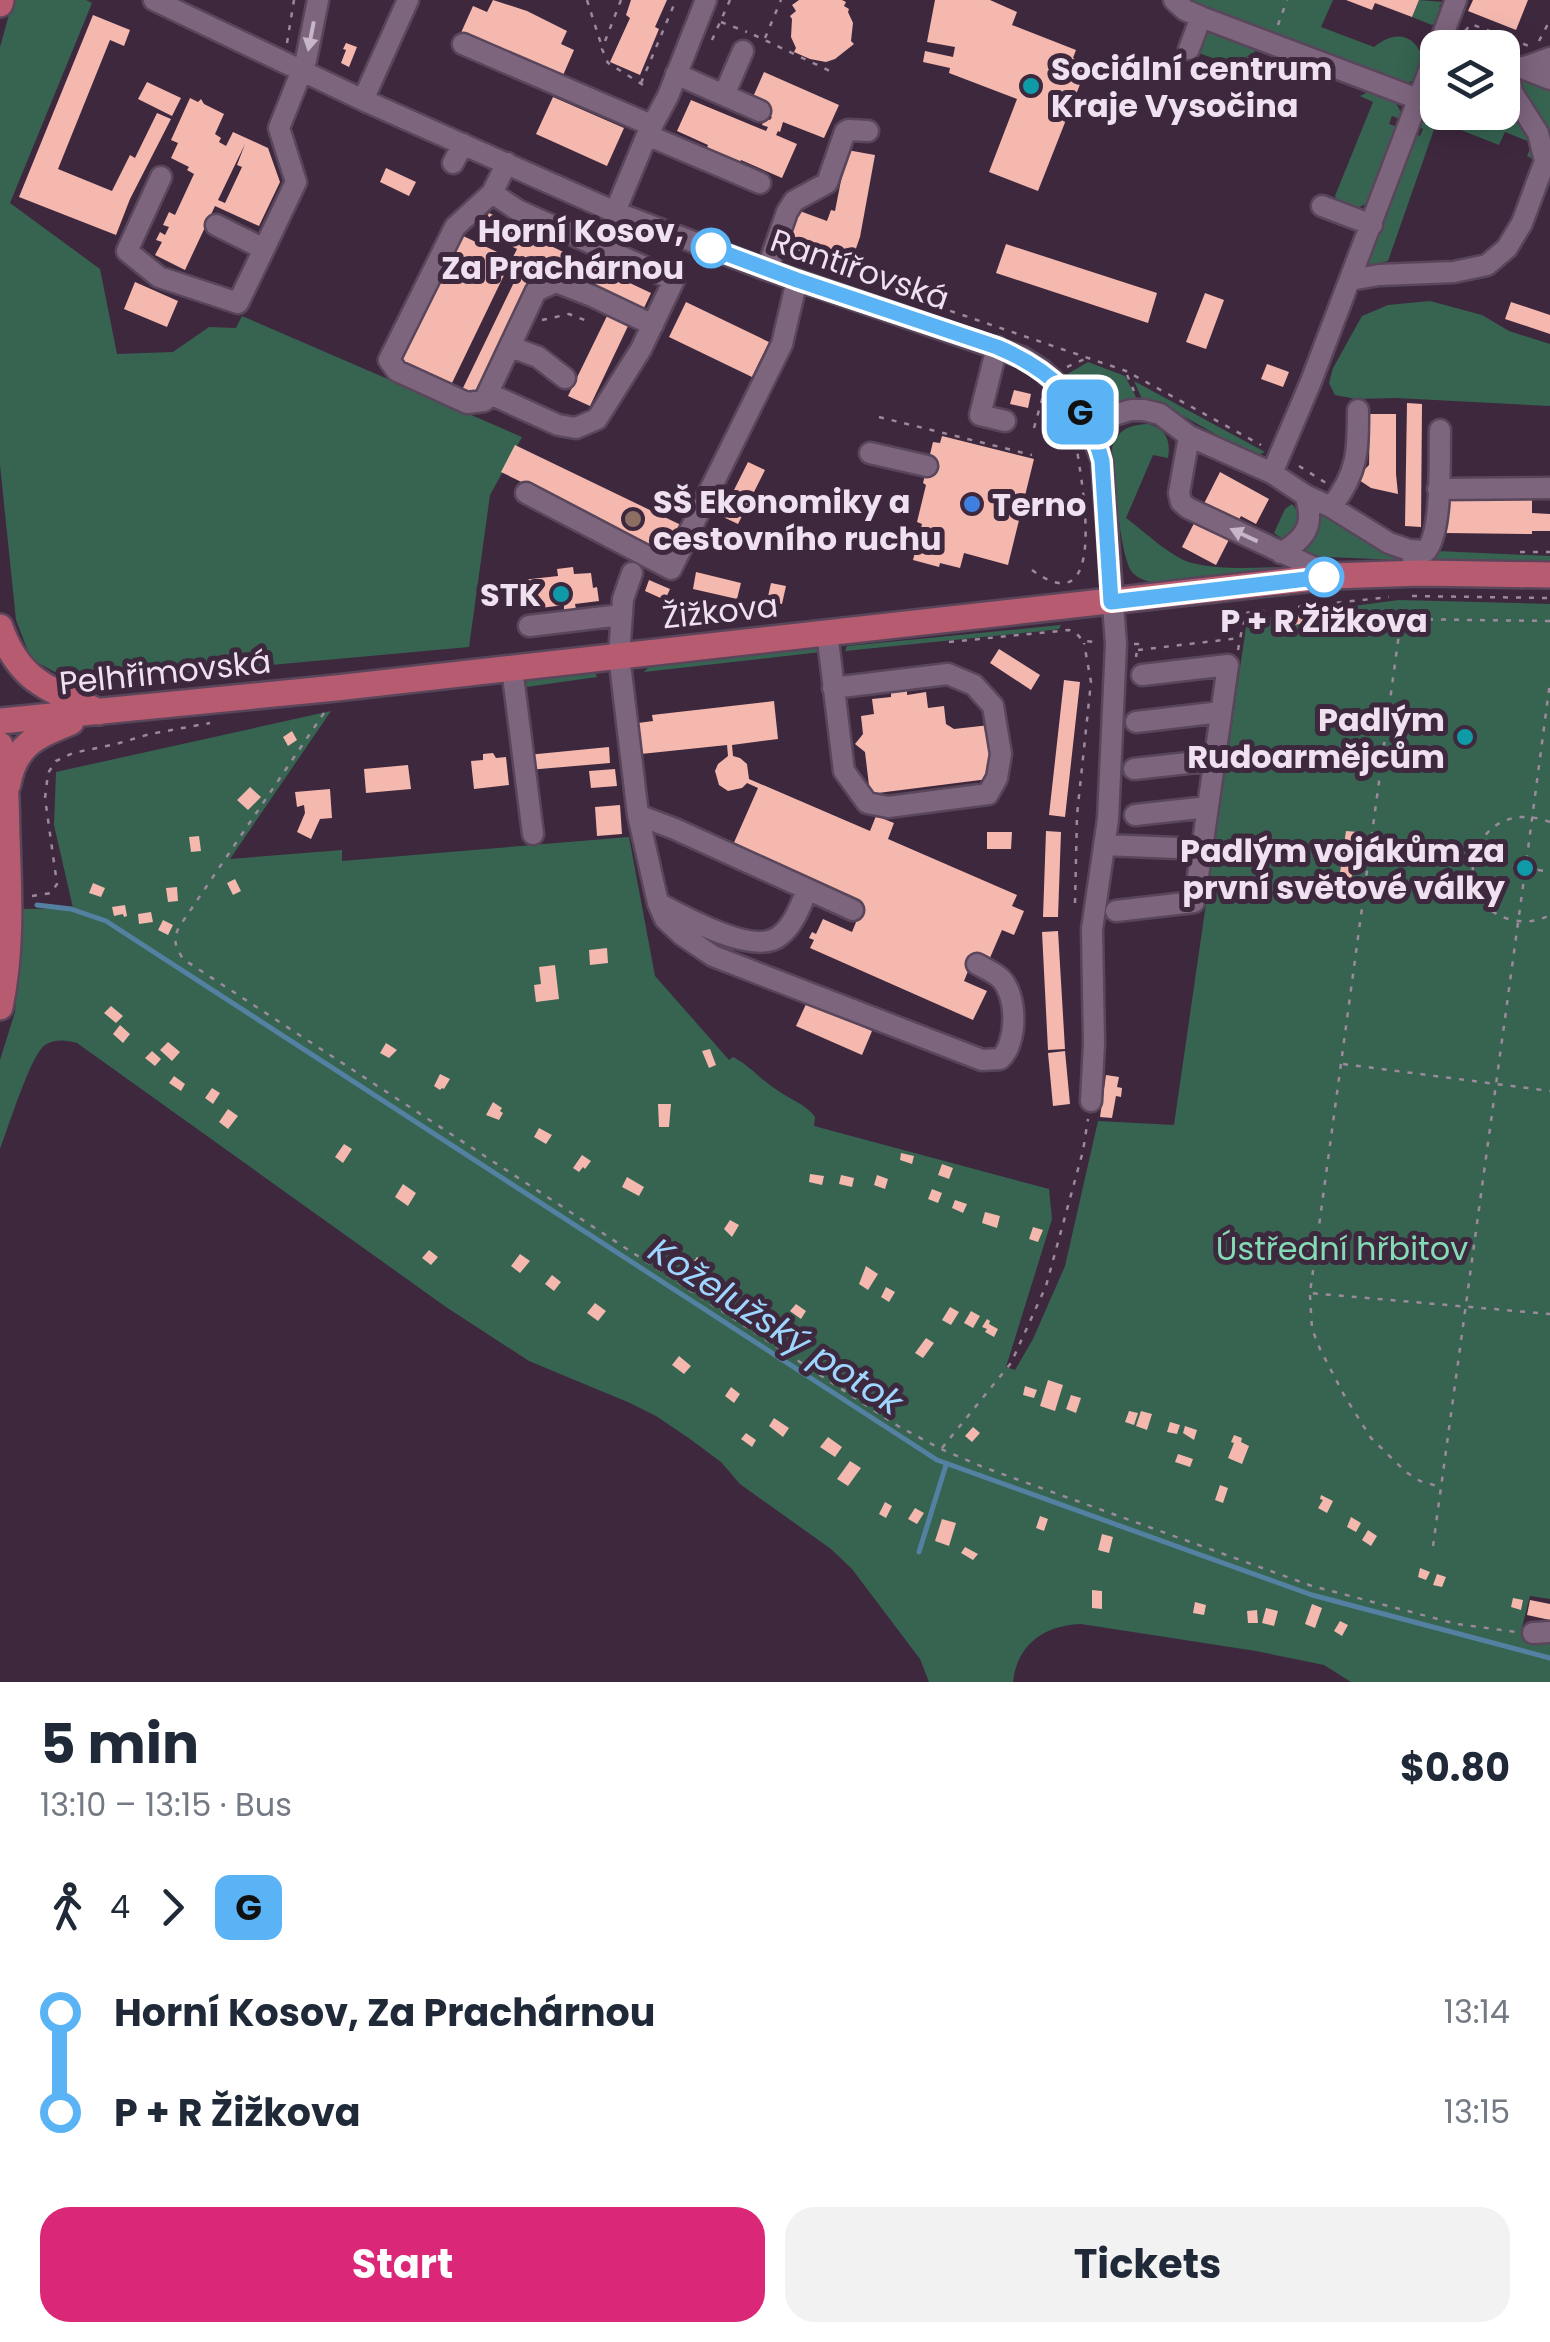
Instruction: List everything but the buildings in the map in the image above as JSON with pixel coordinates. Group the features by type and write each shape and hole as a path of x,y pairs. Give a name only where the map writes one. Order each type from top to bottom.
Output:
{"main road":[{"name":"Žižkova","path":"332,697 512,668 1111,602 1332,576 1415,562 1550,575"},
{"path":"0,628 14,660 32,679 100,712"},
{"name":"Pelhřimovská","path":"0,722 332,697"},
{"path":"6,804 10,770 23,748 46,732 100,712"},
{"path":"0,744 10,924 0,1006"}],"street":[{"name":"Rantířovská","path":"154,0 184,6 302,71 431,130 458,154 507,163 616,212 767,270 801,272 1022,357 1066,392 1089,426 1102,461 1111,602"},
{"path":"161,177 127,251 159,277 238,303 296,182 279,128 306,60 318,0"},
{"path":"363,100 408,0"},
{"path":"616,212 706,0"},
{"path":"1174,0 1185,10 1418,99"},
{"path":"1448,30 1456,0"},
{"path":"1189,49 1201,16"},
{"path":"464,44 760,182"},
{"path":"724,95 744,51"},
{"path":"1520,70 1550,79"},
{"path":"676,74 760,110"},
{"path":"1272,474 1420,95"},
{"path":"1350,280 1454,272 1487,265 1507,248 1522,223 1544,161 1538,133 1520,105"},
{"path":"421,150 431,130"},
{"path":"767,270 794,200 827,183 845,132 868,130"},
{"path":"507,163 492,193 455,227 389,360 397,370 468,404 484,402 536,290 556,282 653,325"},
{"path":"490,394 558,425 576,428 597,419 653,325 674,280 519,211 492,193"},
{"path":"1322,206 1372,224"},
{"path":"216,225 264,249"},
{"path":"526,493 670,568 782,344 801,272"},
{"path":"510,347 538,357 565,378"},
{"path":"997,347 980,415 1005,421"},
{"path":"1089,426 1114,415 1144,410 1160,414 1189,436 1272,474 1331,507 1415,562 1431,548 1437,514 1440,430"},
{"path":"1331,507 1343,492 1357,460 1358,410"},
{"path":"1189,436 1181,502 1332,576"},
{"path":"870,453 927,466"},
{"path":"1438,489 1550,488"},
{"path":"1281,552 1297,544 1304,533 1310,509 1305,494"},
{"path":"632,573 621,615 618,655 638,815 665,918 713,956 982,1060 1000,1060 1007,1053 1013,1034 1010,998 1002,978 977,964"},
{"path":"1091,1100 1092,929 1126,647 1111,602"},
{"path":"530,626 621,615"},
{"path":"826,632 833,688 844,772 867,803 888,807 988,794 997,778 1001,754 994,706 974,685 948,674 833,688"},
{"path":"1116,911 1194,902 1228,665 1142,675"},
{"path":"512,668 533,834"},
{"path":"1136,722 1221,712"},
{"path":"1134,770 1214,760"},
{"path":"1135,815 1208,807"},
{"path":"638,815 854,910"},
{"path":"1104,845 1202,849"},
{"path":"658,903 744,941 761,943 776,940 788,928 807,890"}],"path":[{"path":"287,45 294,0"},
{"path":"588,0 608,63 668,96"},
{"path":"602,49 621,0"},
{"path":"640,84 676,0"},
{"path":"764,40 781,0"},
{"path":"1272,43 1288,0"},
{"path":"1539,50 1550,20"},
{"path":"720,22 830,71"},
{"path":"1466,30 1471,24 1495,30"},
{"path":"801,272 808,253 852,265 869,263"},
{"path":"894,292 1126,371"},
{"path":"521,324 569,314 587,321 604,301"},
{"path":"1063,369 1087,358"},
{"path":"879,417 1032,456"},
{"path":"1032,570 1054,583 1064,583 1080,573 1086,558 1076,445"},
{"path":"1245,613 1400,596 1550,598"},
{"path":"1441,1487 1406,1472 1371,1438 1320,1349 1312,1329 1310,1293 1401,619 1550,621"},
{"path":"933,643 1069,630 1084,642 1091,682 1077,846"},
{"path":"1084,642 1126,647 1240,638"},
{"path":"1126,647 1138,644"},
{"path":"1550,682 1527,857 1537,870 1550,872"},
{"path":"332,697 179,927 174,936 175,947 183,959 898,1426 940,1449 1312,1586 1458,1624 1541,1632"},
{"path":"30,896 51,893 57,884 45,798 48,773 56,761 150,734 220,722"},
{"path":"1550,822 1532,816 1500,822 1478,844 1472,874 1482,900 1504,918 1532,921 1550,915"},
{"path":"1370,846 1514,866 1527,857"},
{"path":"1433,1546 1524,880 1514,866"},
{"path":"1524,880 1537,870"},
{"path":"1341,1064 1550,1092"},
{"path":"940,1449 1011,1363 1046,1286 1083,1152 1091,1100"},
{"path":"1310,1293 1550,1314"}],"green space":[{"path":"13,0 92,3 10,203 100,269 117,354 173,352 209,327 236,328 242,316 522,437 490,495 469,647 95,681 64,677 31,659 16,620 0,465 0,47"},
{"path":"1185,0 1333,0 1321,27 1374,47 1396,37 1415,44 1420,51 1420,67 1412,81 1399,84"},
{"path":"1419,0 1442,2 1438,22 1432,25 1412,17"},
{"path":"1216,31 1259,49 1234,65 1198,53 1206,36"},
{"path":"1520,79 1550,88 1550,145 1520,95"},
{"path":"1370,91 1394,100 1401,112 1400,119 1392,116 1389,124 1398,127 1369,201 1351,207 1335,196 1373,102 1360,96"},
{"path":"1520,110 1538,145 1535,160 1527,156 1530,142 1505,132 1499,145 1461,130 1520,130"},
{"path":"1423,130 1434,130 1388,261 1368,266 1365,261 1413,133 1420,136"},
{"path":"1430,301 1482,315 1509,331 1550,344 1550,406 1335,395 1329,383 1333,368 1362,316 1388,305"},
{"path":"1088,362 1125,376 1137,399 1103,403 1082,394 1064,376"},
{"path":"1134,381 1265,452 1251,454 1158,402 1142,399"},
{"path":"1148,424 1166,436 1168,458 1153,455 1126,518 1166,550 1192,563 1283,570 1160,583 1132,572 1121,532 1112,448 1125,429"},
{"path":"1292,504 1299,514 1299,524 1284,540 1274,533 1285,509"},
{"path":"1317,513 1397,557 1397,560 1306,556"},
{"path":"1437,551 1550,556 1550,562 1433,560 1432,554"},
{"name":"Ústřední hřbitov","path":"1399,600 1550,604 1550,1599 1530,1596 1522,1627 1550,1631 1550,1682 1351,1682 1324,1665 1081,1624 1056,1628 1035,1639 1020,1657 1013,1682 929,1682 920,1659 852,1569 831,1549 740,1484 721,1462 656,1416 529,1361 446,1307 77,1043 53,1042 39,1051 0,1149 0,1060 15,1012 23,909 73,908 54,825 56,772 331,711 230,859 342,850 342,861 629,837 655,976 729,1060 739,1060 807,1108 815,1117 814,1126 1049,1189 1052,1219 1006,1367 1015,1370 1065,1266 1098,1121 1174,1125 1247,620"},
{"path":"1061,625 1052,630 845,651 847,646"},
{"path":"812,645 821,652 644,672 652,664"},
{"path":"589,671 597,677 526,687 526,678"}],"waterway":[{"name":"Koželužský potok","path":"37,905 71,909 106,921 937,1460 1312,1595 1550,1658"},
{"path":"919,1552 946,1465"}],"bus line":[{"name":"G","path":"711,248 997,347 1042,369 1078,407 1098,446 1111,602 1324,577"}],"place":[{"name":"Sociální centrum Kraje Vysočina","path":"1031,86"},
{"name":"Horní Kosov, Za Prachárnou","path":"711,248"},
{"name":"Terno","path":"972,504"},
{"name":"SŠ Ekonomiky a cestovního ruchu","path":"633,519"},
{"name":"P + R Žižkova","path":"1324,577"},
{"name":"STK","path":"561,594"},
{"name":"Padlým Rudoarmějcům","path":"1465,737"},
{"name":"Padlým vojákům za první světové války","path":"1525,868"}]}
